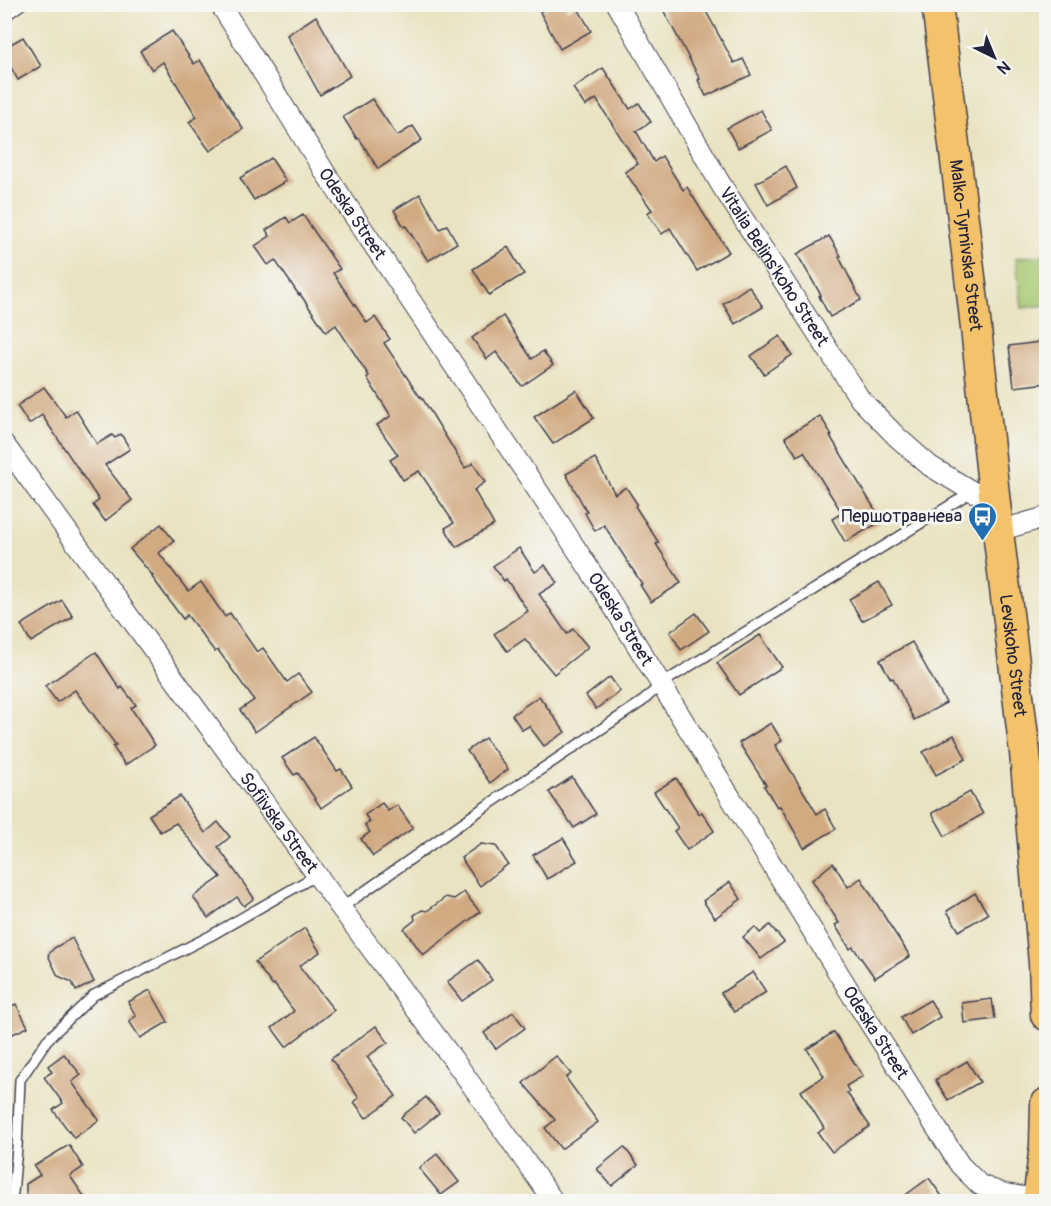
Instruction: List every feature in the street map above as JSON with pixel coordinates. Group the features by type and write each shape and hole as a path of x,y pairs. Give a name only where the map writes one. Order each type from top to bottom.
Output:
{"main road":[{"name":"Malko-Tyrnivska Street","path":"937,4 974,310 983,490"},
{"name":"Levskoho Street","path":"983,490 998,531 1026,763 1045,965"},
{"path":"1045,965 1047,1015"},
{"path":"1038,1200 1045,1145 1047,1104"}],"street":[{"name":"Odeska Street","path":"220,4 326,174 560,524 960,1165 980,1185 1004,1194 1038,1200"},
{"name":"Vitalia Belins'koho Street","path":"617,4 720,183 860,399 897,437 930,466 983,490"},
{"name":"Sofiivska Street","path":"4,444 461,1070 554,1202"},
{"path":"998,531 1047,517"}],"lane":[{"path":"4,17 22,4"},
{"path":"341,908 479,811 643,701 661,684 983,490"},
{"path":"9,1202 13,1193 20,1080 47,1040 94,995 210,936 317,875"}],"green space":[{"path":"1046,255 1046,305 1022,308 1016,258"}],"building":[{"path":"552,4 564,4 567,10 576,5 591,31 560,49 540,12"},
{"path":"660,4 702,4 734,63 743,59 751,75 706,96 698,80 700,79"},
{"path":"316,16 350,76 320,95 287,35"},
{"path":"172,31 194,64 200,60 243,129 210,151 189,122 197,117 163,62 152,70 140,51"},
{"path":"23,37 41,66 18,80 4,55 4,48"},
{"path":"603,68 630,109 639,103 651,122 636,131 654,162 662,156 683,190 687,187 729,252 697,271 670,228 662,234 647,213 652,210 625,172 638,164 596,99 585,106 573,88"},
{"path":"372,99 397,136 413,126 422,140 378,169 343,117"},
{"path":"761,110 772,130 738,148 727,128"},
{"path":"271,158 286,181 254,200 240,178"},
{"path":"786,166 797,188 768,205 756,183"},
{"path":"420,194 440,229 447,225 457,243 428,261 394,210"},
{"path":"303,215 340,269 333,273 367,323 375,317 390,339 384,343 421,396 465,468 473,463 485,482 474,490 494,525 456,547 445,528 454,523 419,471 403,480 390,460 398,455 377,425 391,416 367,378 369,376 336,325 326,332 275,260 268,265 255,246 270,236 266,230 286,217 290,223"},
{"path":"829,236 861,300 830,317 819,296 821,295 797,254"},
{"path":"508,247 524,274 489,295 473,269"},
{"path":"749,286 763,307 735,324 723,304"},
{"path":"503,316 532,359 543,351 553,365 522,386 496,352 487,359 472,338"},
{"path":"780,336 792,355 764,374 751,356"},
{"path":"1047,341 1047,383 1014,387 1009,346"},
{"path":"44,387 66,417 76,410 97,444 112,435 115,438 121,434 130,449 105,465 132,500 105,521 93,505 99,500 42,415 29,424 17,406"},
{"path":"576,390 594,418 553,444 534,417"},
{"path":"820,416 882,521 845,542 832,519 842,513 804,452 797,456 785,437"},
{"path":"595,458 615,494 626,487 637,504 635,506 659,543 656,544 681,583 651,602 604,525 595,531 566,474"},
{"path":"161,524 174,541 159,553 188,591 201,582 225,617 230,613 257,652 263,648 287,682 298,674 312,692 255,732 240,710 254,700 218,650 215,652 187,615 183,619 153,576 130,549"},
{"path":"519,548 535,572 545,565 557,583 539,594 567,634 573,629 588,647 554,674 525,639 507,651 494,634 528,611 506,579 504,581 493,566"},
{"path":"879,582 892,605 862,621 849,599"},
{"path":"62,600 73,617 31,642 21,625"},
{"path":"696,613 709,631 681,650 670,632"},
{"path":"760,635 782,667 739,695 717,663"},
{"path":"912,642 946,703 914,720 893,678 891,679 880,660"},
{"path":"96,652 120,689 122,687 136,705 131,708 155,745 125,765 113,747 116,745 75,690 57,702 45,686"},
{"path":"610,677 620,691 596,709 586,696"},
{"path":"539,696 565,732 544,746 529,726 522,730 512,715"},
{"path":"771,723 782,741 775,745 817,814 825,809 836,829 804,848 739,743"},
{"path":"954,735 966,759 936,775 923,752"},
{"path":"314,737 337,771 341,769 352,786 321,808 298,773 294,775 282,758"},
{"path":"485,738 508,769 490,783 467,751"},
{"path":"572,777 596,814 574,828 549,792"},
{"path":"676,778 699,814 702,812 714,831 687,850 674,831 678,828 654,792"},
{"path":"970,792 983,814 945,836 932,813"},
{"path":"180,796 205,833 218,822 230,837 218,847 254,898 244,906 237,897 208,918 193,897 221,877 176,823 160,832 149,815"},
{"path":"382,803 388,811 397,805 413,828 373,856 361,839 370,832 365,825 370,822 365,815"},
{"path":"563,838 577,861 547,879 533,855"},
{"path":"481,844 496,846 508,864 480,886 461,858"},
{"path":"833,863 848,887 861,878 910,956 875,978 853,947 850,949 835,925 839,923 812,880"},
{"path":"730,882 741,899 715,918 703,901"},
{"path":"464,892 480,912 423,955 404,929 415,920 414,915 422,910 427,911 446,897 454,899"},
{"path":"975,893 988,914 959,931 947,911"},
{"path":"770,925 784,942 761,959 743,937 755,927 760,933"},
{"path":"305,928 320,952 299,966 334,1010 286,1047 272,1028 294,1011 255,962"},
{"path":"72,938 94,982 76,991 72,982 58,976 48,955 54,948"},
{"path":"478,960 492,980 462,1001 447,982"},
{"path":"753,972 766,992 734,1012 721,993"},
{"path":"150,990 168,1022 140,1038 129,1021 136,1016 128,1002"},
{"path":"992,999 995,1019 964,1023 962,1003"},
{"path":"930,1000 940,1017 911,1035 901,1017"},
{"path":"16,1004 28,1027 4,1038 4,1010"},
{"path":"513,1012 525,1028 496,1049 484,1033"},
{"path":"376,1026 388,1042 367,1057 396,1096 366,1118 354,1102 359,1098 331,1059"},
{"path":"834,1032 863,1076 846,1086 849,1092 847,1093 870,1126 832,1152 818,1133 824,1128 801,1091 824,1076 807,1049"},
{"path":"64,1054 81,1075 72,1082 99,1120 74,1138 53,1110 63,1103 44,1077 52,1072 48,1066"},
{"path":"556,1056 571,1074 566,1078 598,1122 561,1149 545,1128 555,1120 523,1083"},
{"path":"967,1061 980,1082 948,1100 935,1080"},
{"path":"426,1097 439,1113 414,1133 401,1117"},
{"path":"69,1145 83,1167 70,1176 88,1202 32,1202 26,1193 26,1184 40,1175 34,1166"},
{"path":"624,1147 638,1165 612,1186 597,1169"},
{"path":"437,1154 459,1182 441,1195 419,1168"},
{"path":"929,1178 946,1202 896,1202"}],"place":[{"name":"Першотравнева","path":"983,542"}]}
